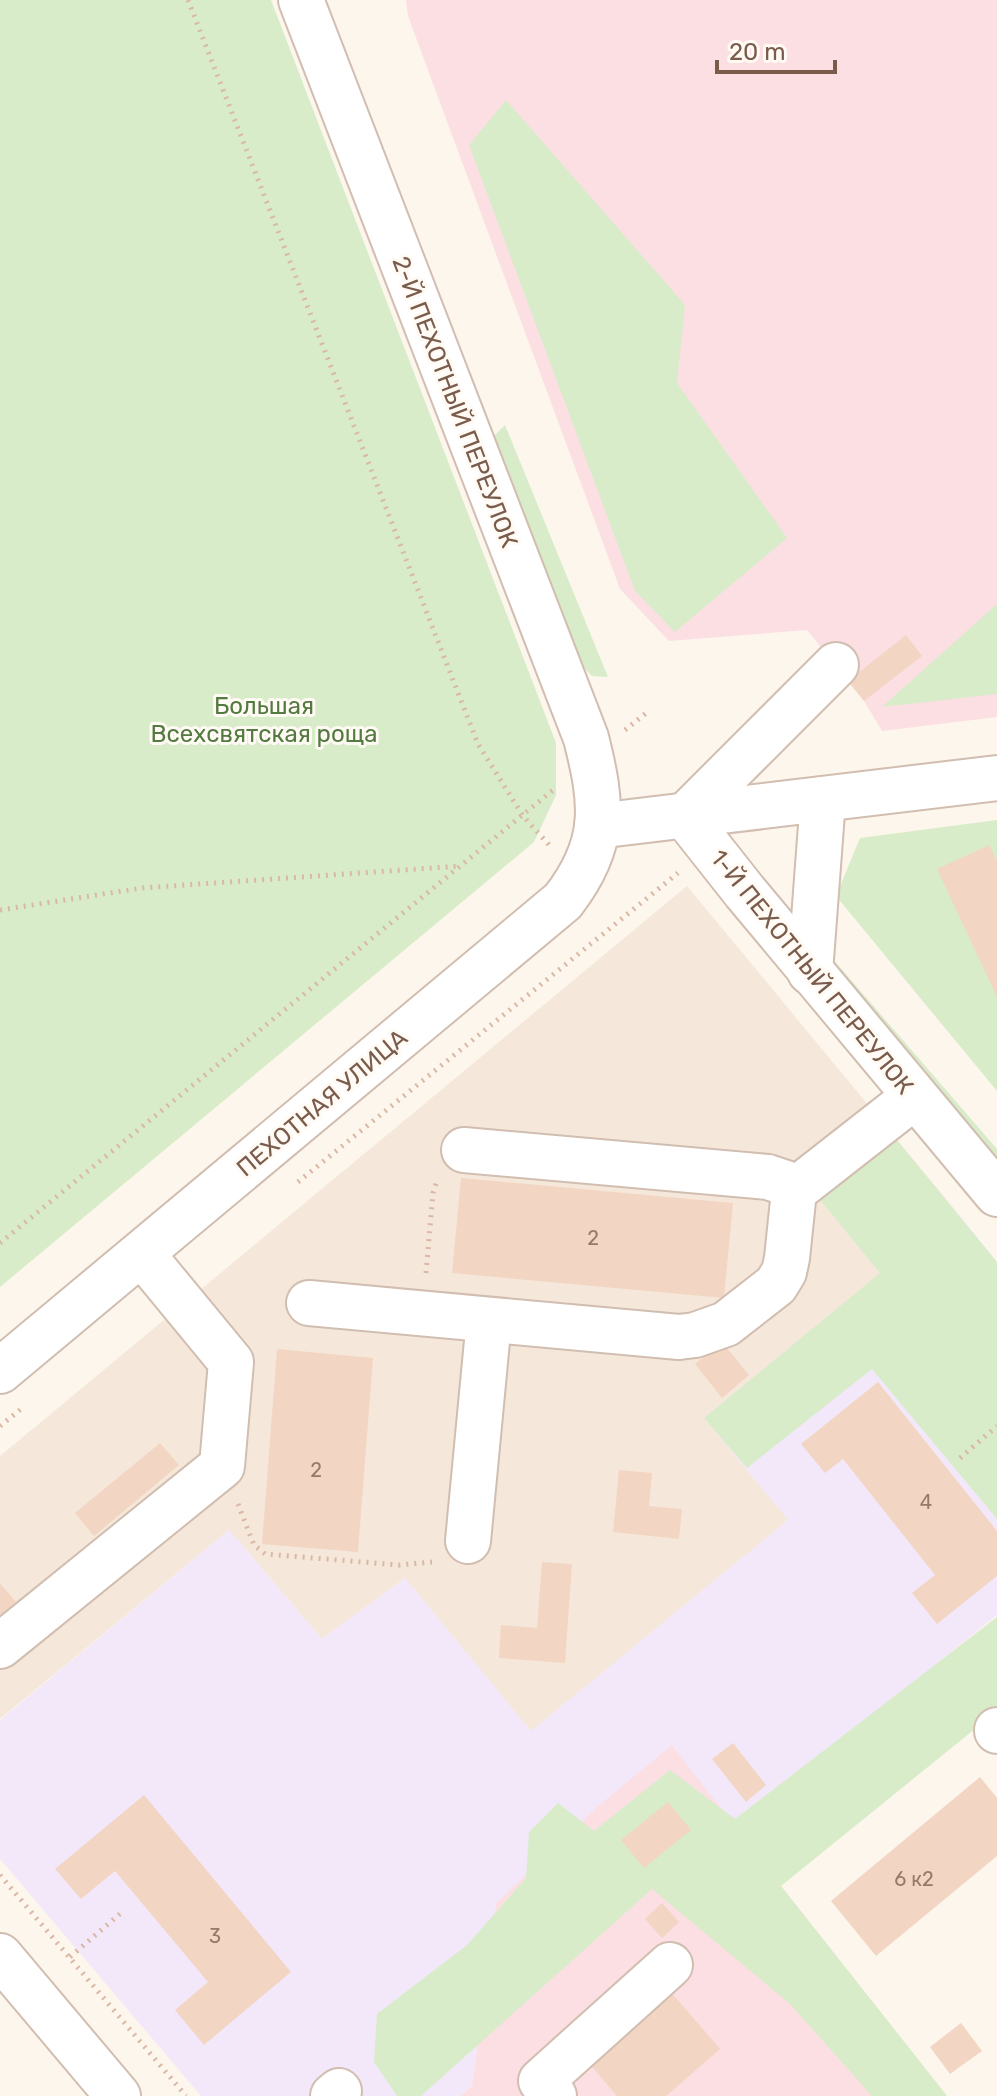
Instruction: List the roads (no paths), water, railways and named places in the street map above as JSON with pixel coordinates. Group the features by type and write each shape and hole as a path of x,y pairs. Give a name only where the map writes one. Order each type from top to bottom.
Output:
{"street":[{"name":"2-Й ПЕХОТНЫЙ ПЕРЕУЛОК","path":"301,0 586,738 596,777 598,816"},
{"path":"685,816 836,665"},
{"path":"598,816 685,816 997,778"},
{"path":"810,972 823,799"},
{"name":"ПЕХОТНАЯ УЛИЦА","path":"0,1371 563,901 580,879 592,855 598,816"},
{"name":"1-Й ПЕХОТНЫЙ ПЕРЕУЛОК","path":"685,816 810,972 997,1194"},
{"path":"309,1303 679,1337 712,1331 766,1294 784,1272 794,1191 914,1097"},
{"path":"464,1150 768,1177 786,1183 794,1191"},
{"path":"0,1646 222,1466 231,1362 142,1254"},
{"path":"468,1541 489,1320"},
{"path":"0,1956 118,2096"},
{"path":"554,2096 541,2081 670,1965"}],"park label":[{"name":"Большая Всехсвятская роща","path":"264,720"}]}
